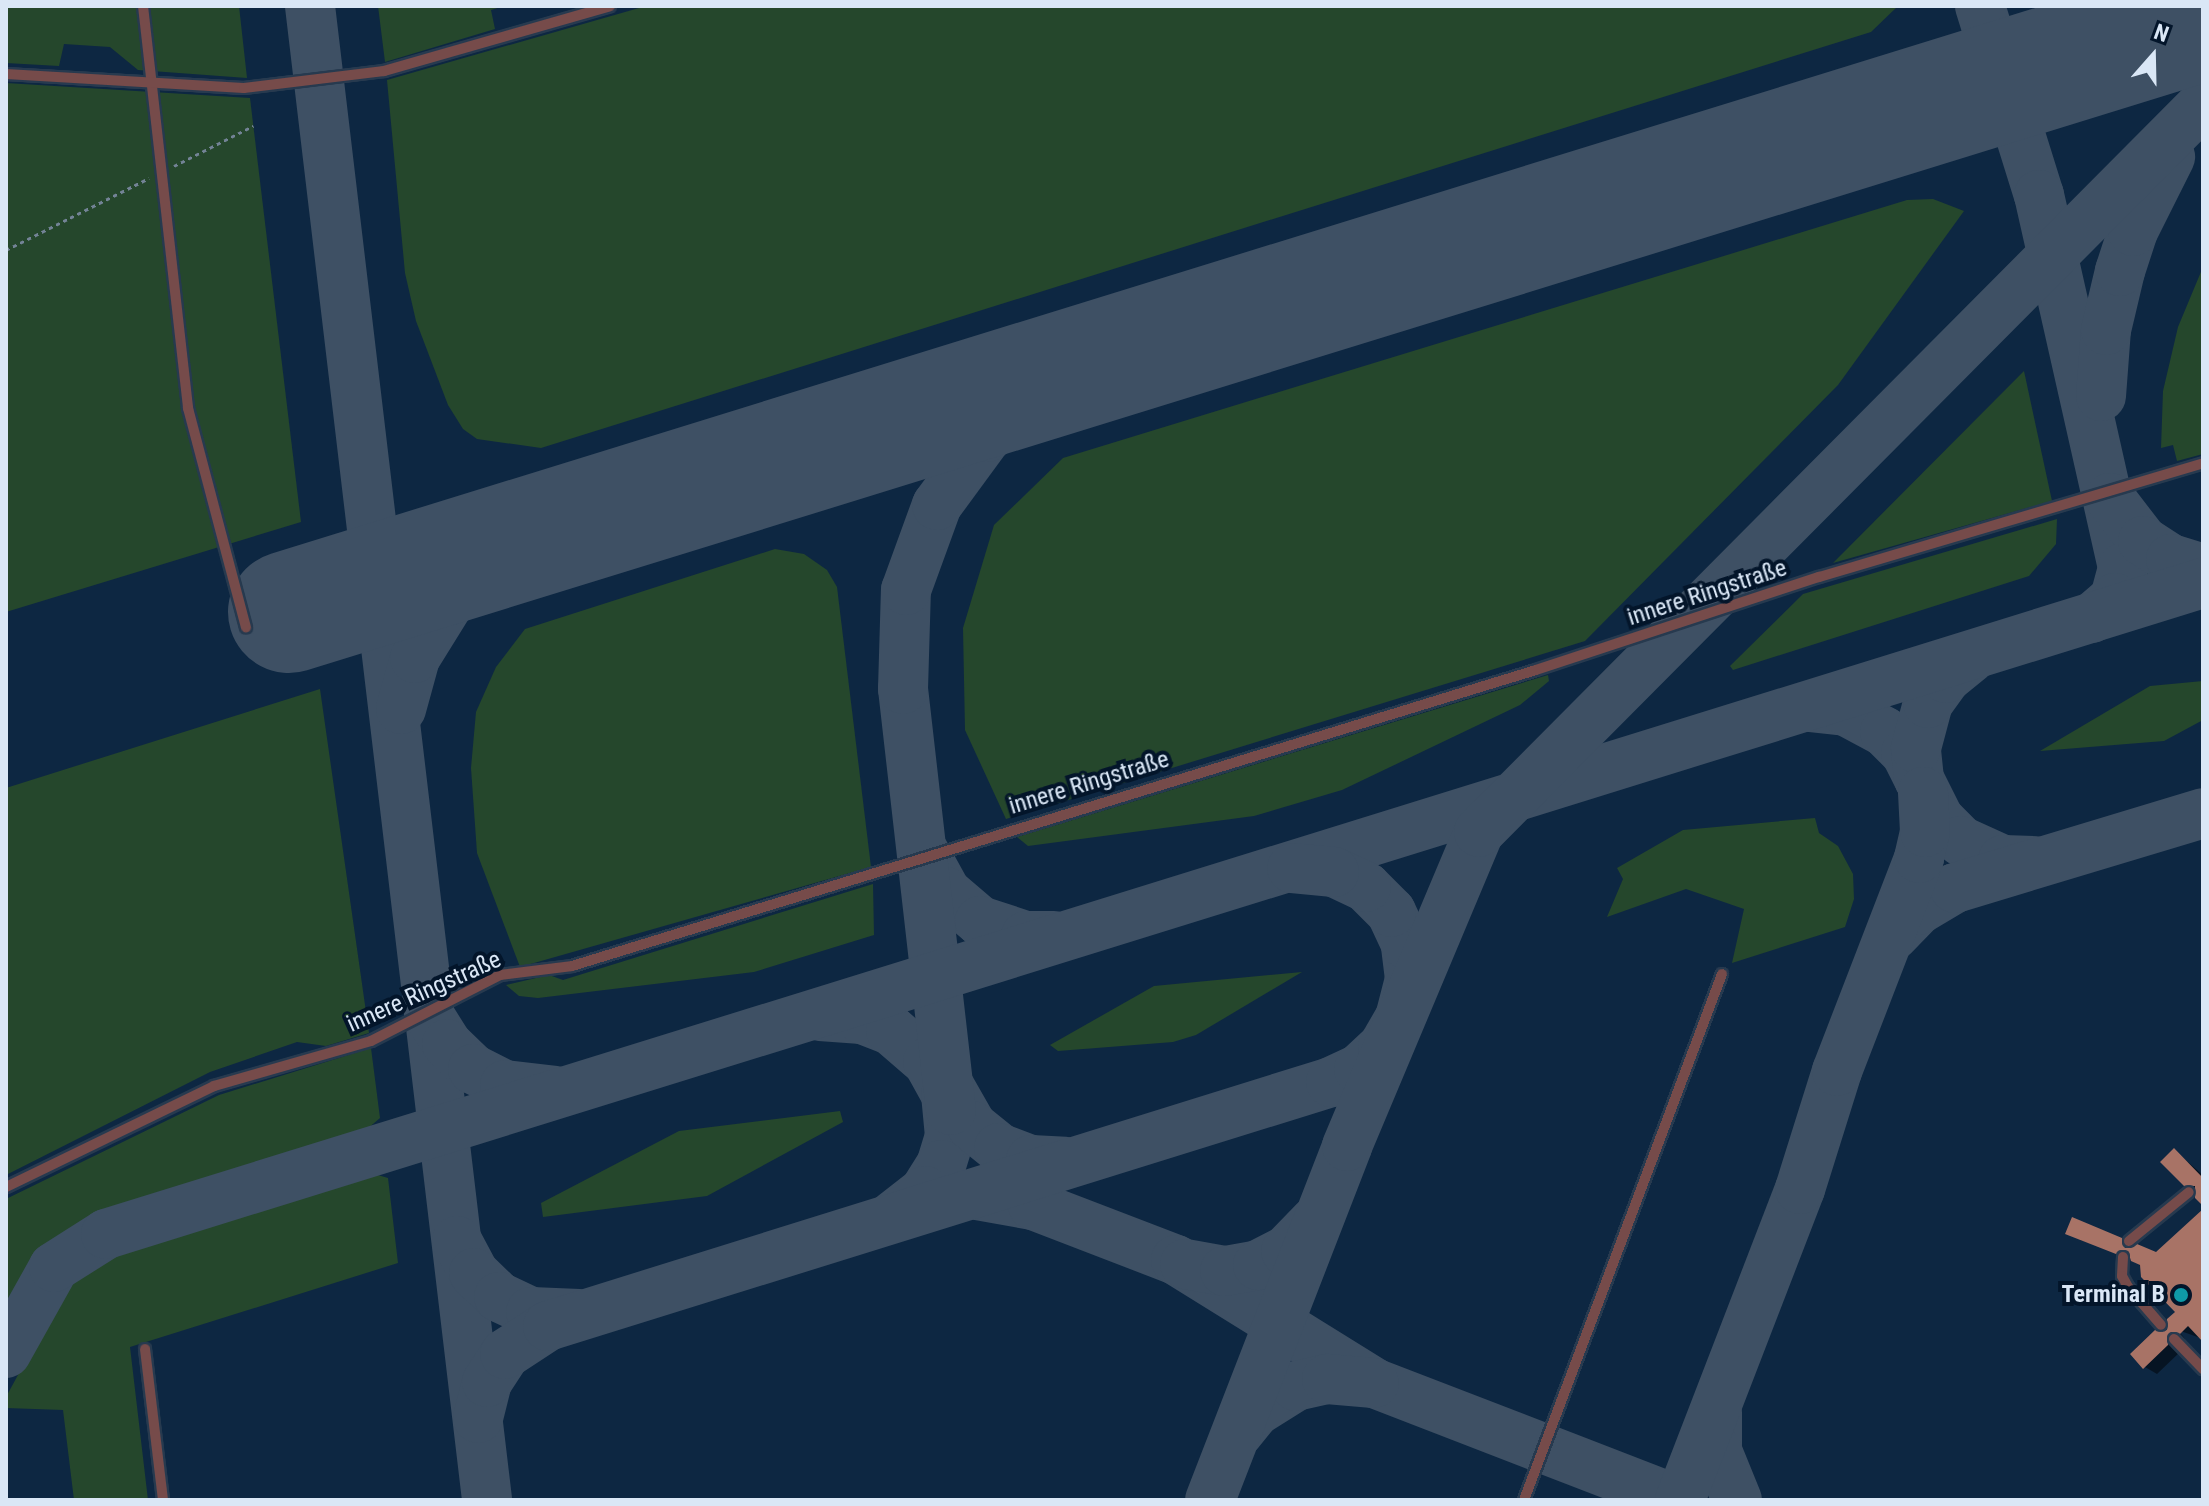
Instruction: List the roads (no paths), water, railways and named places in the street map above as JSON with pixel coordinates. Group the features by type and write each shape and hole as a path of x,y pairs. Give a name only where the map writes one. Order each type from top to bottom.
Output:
{"lane":[{"path":"143,6 188,408 246,627"},
{"path":"6,74 244,88 384,71 610,6"},
{"name":"innere Ringstraße","path":"6,1187 189,1097 371,1041 500,975 587,962 1536,670 1819,577 2203,463"},
{"path":"1524,1500 1722,974"},
{"path":"2129,1241 2189,1192"},
{"path":"2123,1257 2122,1276 2128,1287 2161,1325"},
{"path":"2174,1339 2203,1369"},
{"path":"145,1349 163,1500"}],"place":[{"name":"Terminal B","path":"2181,1295"}]}
